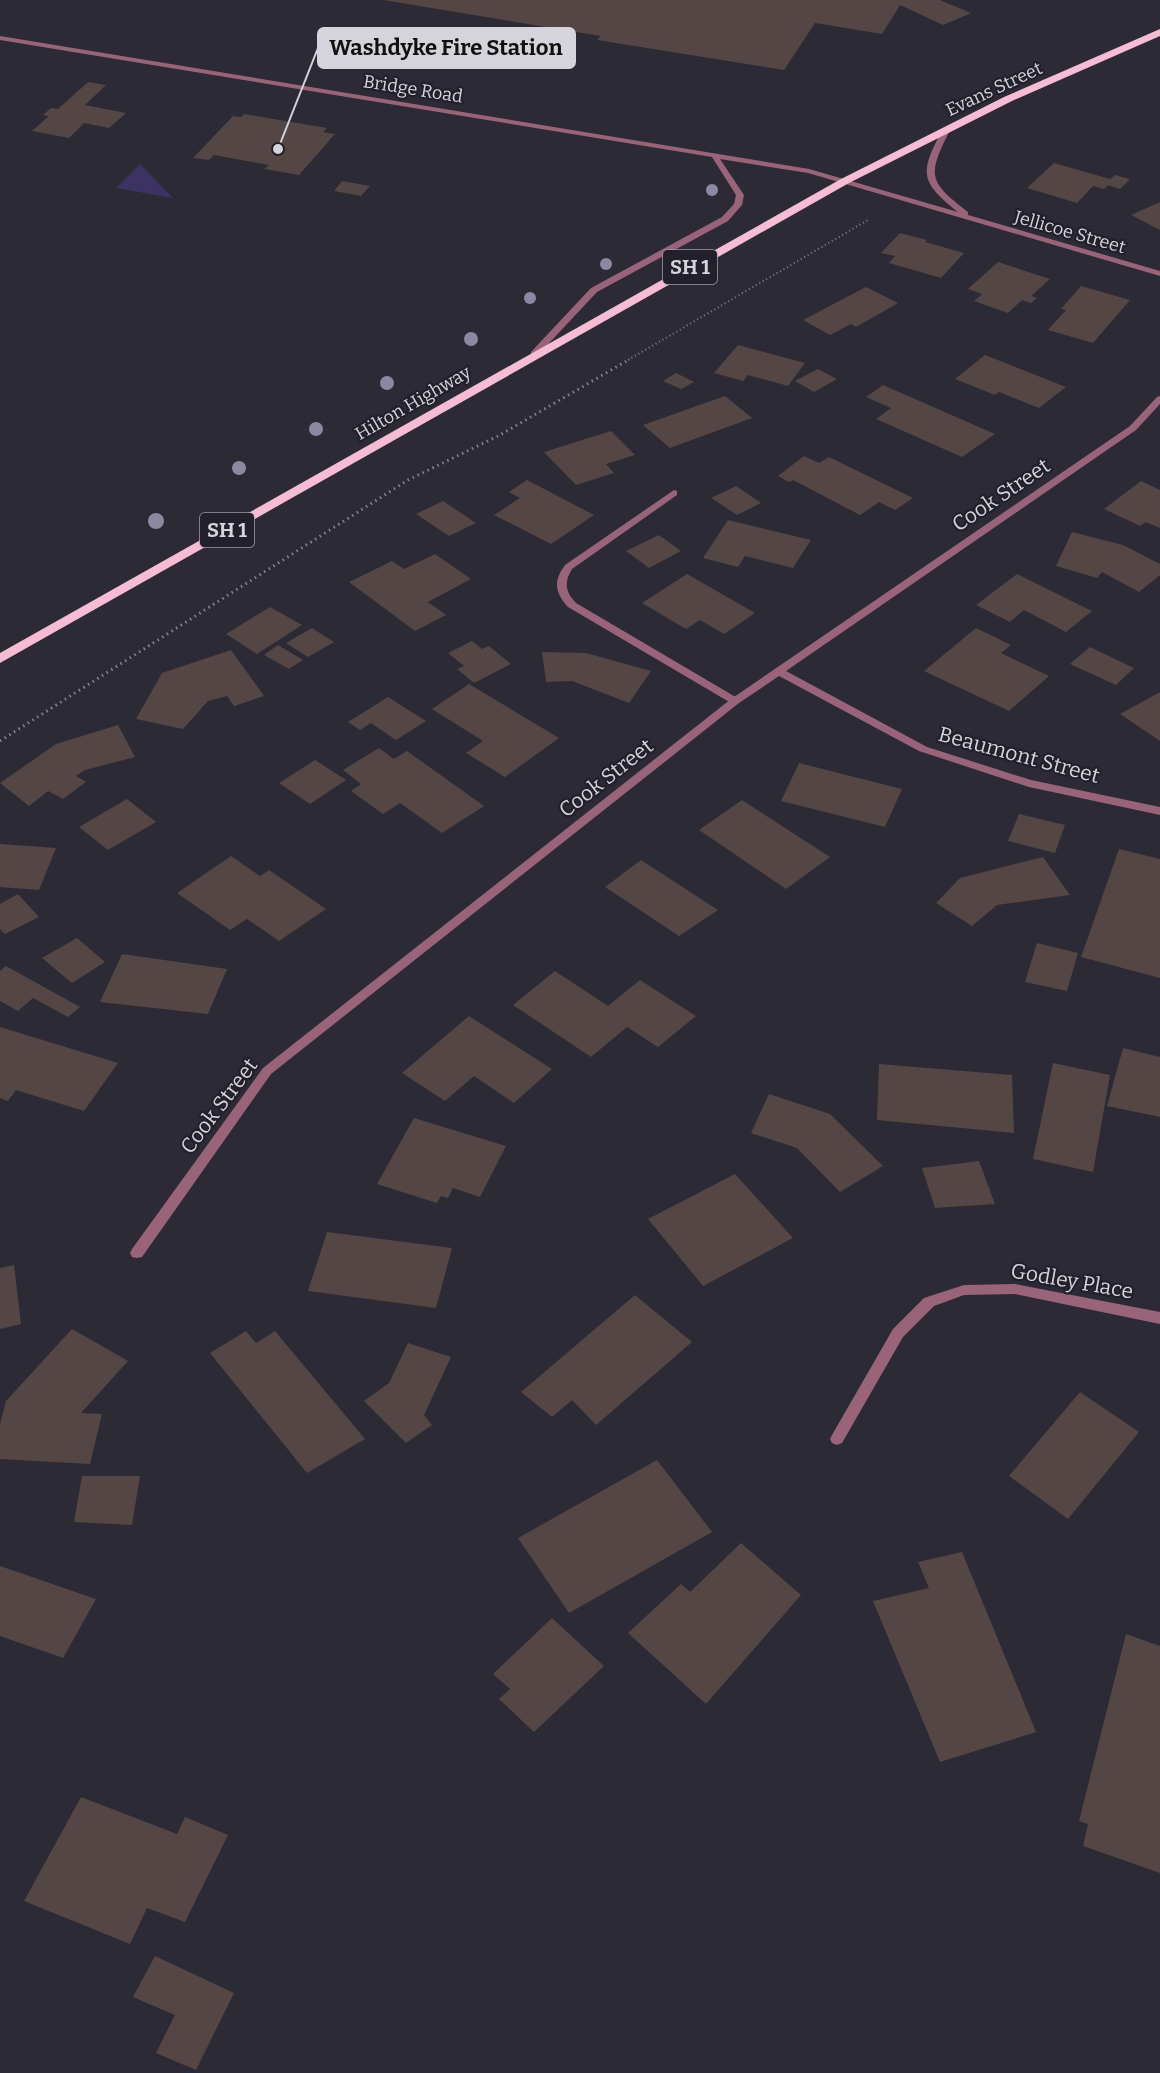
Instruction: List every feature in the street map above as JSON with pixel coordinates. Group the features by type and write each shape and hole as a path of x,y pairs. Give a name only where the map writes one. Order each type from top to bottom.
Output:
{"highway":[{"name":"Evans Street","path":"845,181 1008,99 1160,32"},
{"name":"Hilton Highway","path":"0,659 534,354 845,181"}],"street":[{"name":"Bridge Road","path":"0,38 810,171 845,181"},
{"name":"Jellicoe Street","path":"946,130 929,161 929,174 937,192 970,218"},
{"path":"534,354 594,290 725,219 738,205 740,195 714,155"},
{"name":"Jellicoe Street","path":"845,181 1160,274"},
{"name":"Cook Street","path":"137,1253 267,1071 735,701 1134,428 1160,399"},
{"path":"674,494 568,567 561,577 560,587 563,596 572,605 735,701"},
{"name":"Beaumont Street","path":"778,671 923,749 1029,783 1160,811"},
{"name":"Godley Place","path":"837,1439 898,1333 929,1302 964,1290 1015,1289 1160,1318"}],"path":[{"path":"0,741 408,480 500,435 871,219"}],"shaded area":[{"path":"140,164 173,198 116,188"}],"building":[{"path":"383,0 940,0 971,13 943,25 900,5 882,34 815,23 784,70 597,40 601,36"},
{"path":"88,82 106,85 85,105 126,113 109,128 84,123 69,138 32,131 49,116 43,115 51,108 58,109"},
{"path":"244,114 327,128 323,132 335,134 299,175 264,169 269,165 214,155 209,160 193,158 233,116 241,117"},
{"path":"1054,163 1110,179 1115,175 1130,179 1120,189 1108,185 1104,189 1093,186 1077,203 1027,188"},
{"path":"342,181 370,186 361,196 334,191"},
{"path":"1160,202 1160,230 1131,215"},
{"path":"900,233 964,253 941,278 889,263 895,256 881,253"},
{"path":"998,262 1050,279 1031,296 1037,298 1031,303 1022,300 1008,313 974,301 982,294 968,289"},
{"path":"1081,286 1130,300 1093,343 1048,330 1066,310 1061,309"},
{"path":"866,287 898,303 856,327 851,324 830,335 803,320"},
{"path":"738,345 805,363 788,386 748,375 743,381 714,373"},
{"path":"985,355 1066,387 1039,408 999,392 995,395 955,379"},
{"path":"818,369 837,379 814,392 795,381"},
{"path":"676,373 694,382 681,389 663,381"},
{"path":"883,385 995,434 962,457 876,419 891,408 866,397"},
{"path":"725,396 752,418 670,448 643,425"},
{"path":"611,431 635,455 606,464 614,473 576,485 544,452"},
{"path":"804,456 819,463 829,457 913,498 895,510 879,502 860,515 793,480 789,482 778,476"},
{"path":"527,480 594,515 551,544 494,515 520,498 509,492"},
{"path":"1141,481 1160,490 1160,528 1146,522 1140,526 1104,509"},
{"path":"736,486 761,503 737,515 711,498"},
{"path":"443,501 476,523 449,536 416,514"},
{"path":"728,520 811,540 793,568 745,556 738,567 703,558"},
{"path":"1072,532 1123,545 1160,564 1160,575 1139,592 1102,572 1097,578 1056,566"},
{"path":"659,535 681,551 649,568 626,551"},
{"path":"435,554 471,579 428,602 446,615 415,631 349,582 392,561 404,569"},
{"path":"687,574 755,613 724,634 700,620 686,629 642,603"},
{"path":"1017,574 1092,611 1066,632 1024,610 1010,622 976,605"},
{"path":"270,607 302,625 257,654 226,634"},
{"path":"312,628 334,642 308,657 286,643"},
{"path":"976,628 1011,645 1001,653 1049,676 1009,711 924,671"},
{"path":"472,641 482,649 489,646 511,664 474,683 457,669 464,666 448,653"},
{"path":"278,645 303,660 289,669 264,655"},
{"path":"1090,647 1134,668 1116,685 1070,664"},
{"path":"231,650 264,696 234,706 227,696 208,701 183,729 136,719 162,673"},
{"path":"542,652 586,653 651,671 629,703 572,681 546,682"},
{"path":"469,684 559,738 505,777 466,753 483,741 432,709"},
{"path":"1160,692 1160,741 1120,714"},
{"path":"388,697 426,721 396,740 371,723 360,730 348,722"},
{"path":"118,725 135,757 85,770 76,776 86,782 63,799 48,791 29,806 0,783 56,744"},
{"path":"379,748 394,759 407,751 484,806 442,833 400,803 383,814 351,791 361,784 343,770"},
{"path":"315,760 346,780 310,804 279,783"},
{"path":"799,763 902,789 885,827 781,801"},
{"path":"127,799 156,822 108,850 79,827"},
{"path":"742,800 830,857 786,889 699,830"},
{"path":"1019,814 1065,825 1055,853 1008,841"},
{"path":"0,844 56,848 39,890 0,887"},
{"path":"1119,849 1160,859 1160,978 1081,957"},
{"path":"231,856 260,876 269,870 326,909 279,941 247,919 230,930 177,893"},
{"path":"1043,857 1070,895 997,905 972,926 936,903 960,878"},
{"path":"641,860 718,910 679,936 605,887"},
{"path":"18,894 39,917 5,934 0,929 0,904"},
{"path":"77,938 105,962 72,983 42,958"},
{"path":"1037,943 1078,953 1067,991 1025,982"},
{"path":"122,954 227,969 208,1014 100,1002"},
{"path":"6,966 80,1007 68,1017 33,998 18,1011 0,1001 0,971"},
{"path":"555,971 608,1006 640,980 696,1016 658,1047 627,1027 591,1057 513,1005"},
{"path":"469,1016 552,1069 514,1103 474,1076 445,1101 402,1073"},
{"path":"0,1027 118,1063 84,1111 16,1090 8,1101 0,1098"},
{"path":"1123,1048 1160,1057 1160,1117 1107,1106"},
{"path":"1053,1063 1110,1075 1093,1172 1033,1159"},
{"path":"879,1064 1012,1075 1014,1133 877,1120"},
{"path":"769,1094 830,1114 883,1166 840,1192 797,1148 751,1133"},
{"path":"414,1118 506,1146 480,1197 453,1188 448,1198 441,1196 437,1203 377,1184"},
{"path":"979,1161 995,1204 935,1208 922,1168"},
{"path":"735,1174 793,1238 703,1286 648,1219"},
{"path":"327,1232 452,1248 436,1308 308,1291"},
{"path":"14,1265 21,1324 0,1329 0,1268"},
{"path":"635,1295 692,1342 596,1425 572,1400 552,1417 521,1392"},
{"path":"72,1329 128,1361 81,1413 102,1414 90,1464 0,1459 0,1424 6,1401"},
{"path":"246,1331 256,1343 275,1331 365,1439 307,1473 210,1353"},
{"path":"408,1343 451,1357 424,1415 432,1425 406,1443 364,1401 389,1383"},
{"path":"1080,1392 1139,1432 1068,1519 1009,1476"},
{"path":"657,1460 712,1532 569,1613 518,1538"},
{"path":"82,1476 140,1476 132,1525 74,1522"},
{"path":"741,1543 801,1595 706,1704 628,1633 681,1584 690,1592"},
{"path":"962,1552 1036,1732 940,1762 873,1601 929,1588 918,1562"},
{"path":"0,1566 96,1599 63,1658 0,1636"},
{"path":"552,1618 604,1666 534,1732 499,1699 510,1689 493,1674"},
{"path":"1126,1634 1160,1646 1160,1873 1083,1846 1088,1824 1079,1821"},
{"path":"81,1797 177,1834 185,1817 228,1835 185,1922 147,1908 130,1944 24,1901"},
{"path":"155,1956 234,1993 196,2070 156,2053 175,2015 133,1997"}],"place":[{"name":"Washdyke Fire Station","path":"278,149"}]}
